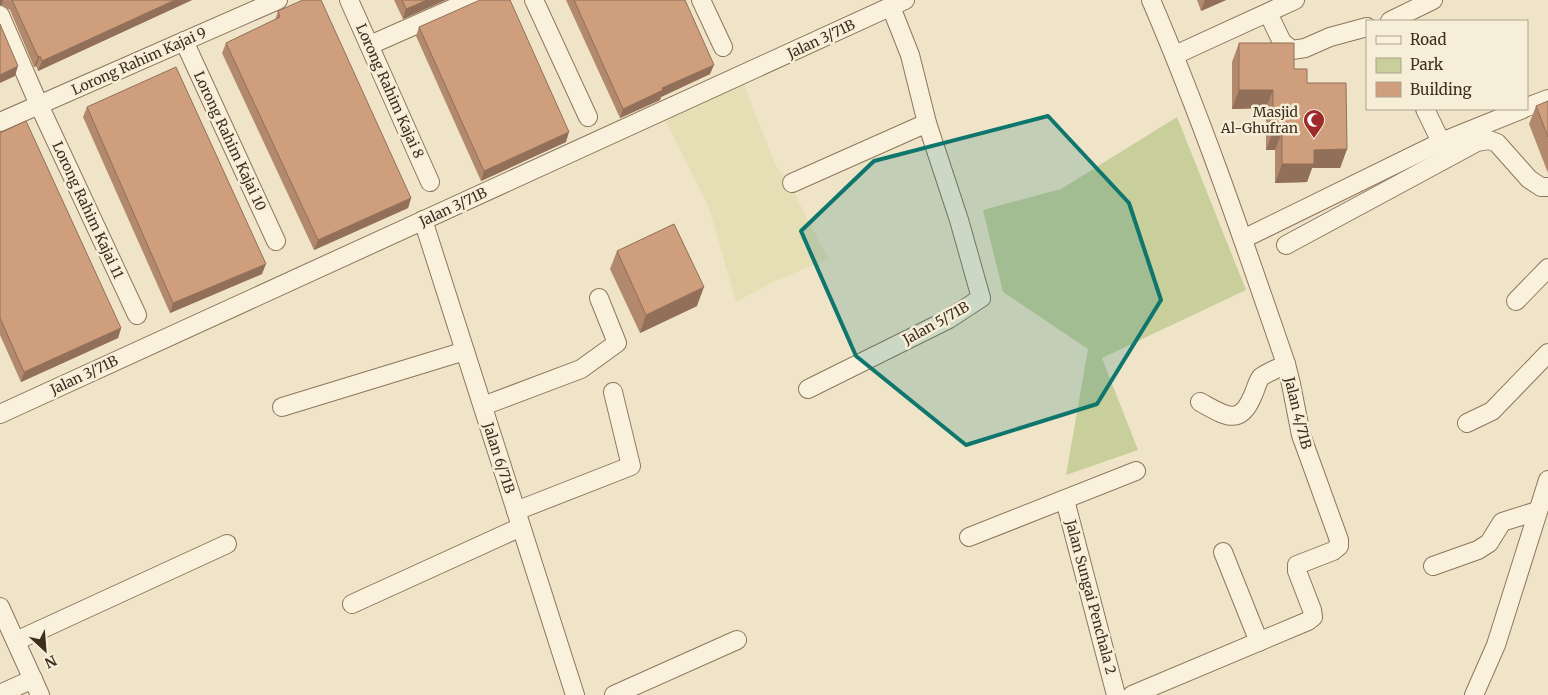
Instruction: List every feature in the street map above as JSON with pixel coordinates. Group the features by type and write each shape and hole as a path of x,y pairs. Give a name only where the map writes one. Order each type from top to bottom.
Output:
{"street":[{"name":"Lorong Rahim Kajai 9","path":"0,122 278,0"},
{"name":"Lorong Rahim Kajai 8","path":"349,0 430,182"},
{"path":"370,45 472,0"},
{"path":"534,0 588,117"},
{"path":"701,0 723,47"},
{"name":"Jalan 4/71B","path":"1132,695 1308,621 1313,617 1312,610 1297,571 1297,565 1333,551 1339,546 1339,540 1301,435 1286,364 1243,239 1175,55 1152,0"},
{"path":"1175,55 1295,0"},
{"path":"1392,20 1433,0"},
{"name":"Jalan 5/71B","path":"808,389 949,320 981,298 959,220 927,123 898,3"},
{"name":"Jalan 3/71B","path":"0,414 898,3"},
{"path":"1268,13 1282,42 1292,50 1305,48 1330,37 1366,28"},
{"name":"Lorong Rahim Kajai 11","path":"2,22 137,315"},
{"name":"Lorong Rahim Kajai 10","path":"184,41 276,241"},
{"path":"1528,107 1548,99"},
{"path":"1425,110 1441,142"},
{"path":"1243,239 1441,142 1521,110"},
{"path":"792,183 927,123"},
{"path":"1286,245 1477,142 1489,140 1497,143 1529,179 1541,188 1548,187"},
{"name":"Jalan 6/71B","path":"424,220 575,695"},
{"path":"1516,300 1548,268"},
{"path":"483,406 581,369 617,343 599,298"},
{"path":"282,407 465,350"},
{"path":"1467,423 1492,411 1548,353"},
{"path":"1200,402 1224,415 1236,416 1243,414 1249,406 1258,382 1263,375 1274,372 1286,364"},
{"path":"352,604 519,519 631,466 613,392"},
{"path":"969,537 1136,471"},
{"path":"1474,695 1496,645 1548,480"},
{"name":"Jalan Sungai Penchala 2","path":"1066,500 1116,695"},
{"path":"1433,566 1478,550 1489,543 1502,522 1537,511"},
{"path":"16,641 227,544"},
{"path":"1223,552 1259,642"},
{"path":"0,607 40,695"},
{"path":"614,695 737,640"},
{"path":"0,694 33,679"}],"highlighted area":[{"path":"1048,116 1129,203 1161,300 1097,404 966,445 856,356 801,231 874,161"}],"shaded area":[{"path":"743,82 776,166 788,181 828,259 777,280 736,302 709,208 665,120"}],"green space":[{"path":"1177,117 1246,290 1102,358 1138,450 1066,475 1088,349 1003,292 983,210 1061,189"}],"building":[{"path":"12,0 175,0 42,61 40,56 38,57"},
{"path":"303,0 321,0 411,198 318,240 226,43 280,17 278,11"},
{"path":"402,0 427,0 406,9"},
{"path":"480,0 510,0 569,132 484,171 419,27"},
{"path":"574,0 685,0 714,65 662,88 663,90 623,109"},
{"path":"0,24 18,66 0,75"},
{"path":"1239,43 1294,43 1294,69 1307,69 1307,83 1346,83 1347,149 1314,150 1314,164 1282,164 1282,132 1273,132 1273,90 1239,90"},
{"path":"176,67 266,264 173,303 87,107"},
{"path":"1548,101 1548,137 1536,106"},
{"path":"26,121 121,328 24,372 0,318 0,133"},
{"path":"674,224 704,287 646,315 617,251"}],"place":[{"name":"Masjid Al-Ghufran","path":"1314,139"}]}
